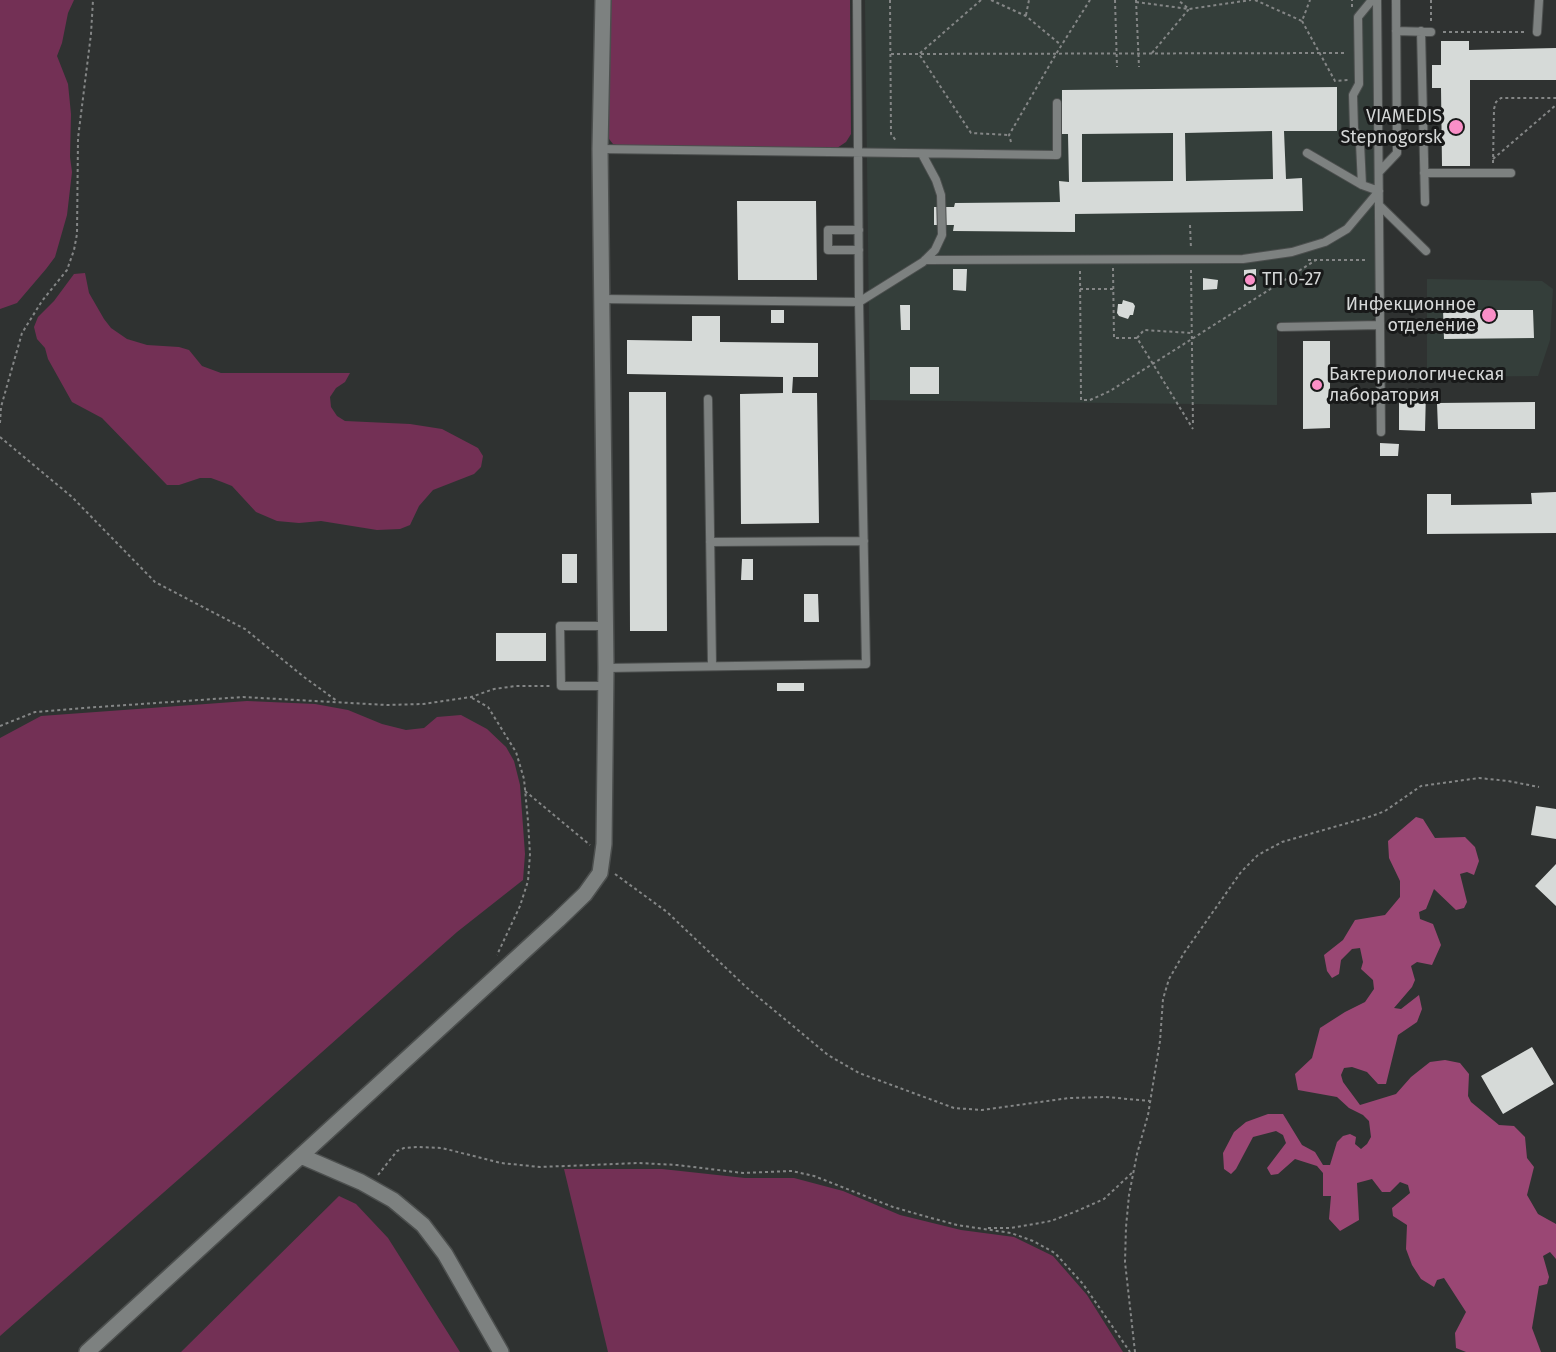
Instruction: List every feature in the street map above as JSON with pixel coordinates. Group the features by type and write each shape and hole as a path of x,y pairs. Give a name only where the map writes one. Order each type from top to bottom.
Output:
{"street":[{"path":"87,1352 585,894 596,881 602,864 604,844 606,686 600,149 603,0"},
{"path":"301,1155 393,1200 423,1225 445,1254 501,1352"}],"lane":[{"path":"606,668 866,664 859,302 857,0"},
{"path":"1362,185 1360,143 1354,129 1353,95 1359,84 1358,16 1372,0"},
{"path":"1377,0 1381,432"},
{"path":"1379,172 1397,153 1396,0"},
{"path":"1537,32 1539,0"},
{"path":"1396,31 1431,32"},
{"path":"1421,31 1425,202"},
{"path":"600,149 1058,155 1057,103"},
{"path":"601,299 859,302 904,276 926,260 935,250 942,235 941,195 922,153"},
{"path":"1307,153 1362,185 1379,191"},
{"path":"1424,173 1511,173"},
{"path":"926,260 1243,259 1292,252 1325,242 1347,229 1379,191"},
{"path":"1379,205 1426,251"},
{"path":"859,230 828,230 828,250 859,250"},
{"path":"1281,327 1380,325"},
{"path":"708,399 712,665"},
{"path":"710,542 864,541"},
{"path":"605,626 560,626 561,686 606,686"}],"path":[{"path":"0,423 1,407 22,333 42,301 67,270 74,250 77,234 78,138 93,0"},
{"path":"890,0 891,134 899,146"},
{"path":"919,54 981,0"},
{"path":"991,0 1026,16 1061,45"},
{"path":"1026,16 1029,0"},
{"path":"1012,147 1009,135 1090,0"},
{"path":"1115,0 1117,67"},
{"path":"1178,0 1189,9"},
{"path":"1138,67 1136,1 1189,9 1253,0 1302,21 1335,81 1348,80 1352,75"},
{"path":"1302,21 1310,0"},
{"path":"1352,0 1352,11"},
{"path":"1151,54 1189,9"},
{"path":"1431,32 1537,32"},
{"path":"891,54 1352,53"},
{"path":"919,54 971,133 971,139"},
{"path":"1493,173 1496,102 1501,98 1556,98"},
{"path":"1493,159 1556,105"},
{"path":"971,133 1009,135"},
{"path":"1190,225 1191,254"},
{"path":"1080,262 1081,400 1090,400 1110,391 1316,260"},
{"path":"1113,263 1114,338 1137,338 1144,330 1192,333"},
{"path":"1137,338 1193,429 1191,264"},
{"path":"1080,289 1113,289"},
{"path":"0,437 72,497 154,582 245,629 339,703"},
{"path":"0,726 35,712 243,697 339,703 423,704 471,697 494,689 516,686 561,686"},
{"path":"471,697 488,707 516,752 524,779 530,854 528,880 520,906 495,960"},
{"path":"1135,1352 1125,1262 1127,1217 1160,1041 1163,999 1169,979 1241,872 1258,855 1282,842 1378,814 1421,786 1479,778 1539,787"},
{"path":"525,791 592,847 602,864 667,912 746,987 828,1055 859,1073 954,1108 982,1110 1069,1098 1124,1097 1150,1101"},
{"path":"369,1187 397,1151 418,1147 442,1148 501,1163 540,1167 639,1163 743,1173 792,1171 814,1176 893,1207 957,1225 1011,1233 1033,1241 1055,1253 1083,1284 1130,1352"},
{"path":"982,1228 1011,1228 1051,1221 1104,1199 1134,1170"}],"shaded area":[{"path":"0,0 74,0 68,13 57,56 68,84 71,114 72,172 67,215 55,257 17,303 0,309"},
{"path":"606,0 850,0 851,134 846,142 837,148 624,147 613,144 606,135"},
{"path":"865,0 1375,0 1378,311 1376,317 1369,322 1277,322 1277,405 870,400"},
{"path":"85,273 89,293 104,319 111,328 127,339 147,345 189,350 202,366 221,373 350,373 345,382 336,388 330,397 331,407 337,416 345,421 410,424 442,429 478,448 483,456 481,467 474,474 433,490 419,506 410,525 400,529 377,530 321,521 299,523 277,521 256,512 232,486 211,478 200,478 179,485 167,485 102,418 72,402 48,359 45,348 37,339 34,327 38,317 54,301 74,274"},
{"name":"Инфекционное отделение","path":"1427,279 1542,281 1553,289 1550,340 1538,376 1427,377"},
{"path":"247,701 315,704 348,710 382,724 406,730 424,728 437,717 461,715 487,729 506,747 514,761 520,785 525,854 523,880 457,932 0,1336 0,738 41,716"},
{"path":"1416,817 1423,819 1435,838 1465,837 1475,847 1479,861 1474,875 1467,872 1460,874 1467,902 1464,908 1456,910 1434,889 1426,909 1419,912 1420,919 1433,924 1441,945 1432,965 1417,962 1411,966 1415,980 1412,987 1394,1008 1401,1009 1419,995 1422,1009 1417,1022 1398,1035 1386,1084 1378,1084 1367,1072 1352,1067 1344,1068 1341,1075 1343,1082 1360,1105 1396,1094 1411,1077 1430,1062 1445,1060 1460,1063 1469,1074 1468,1096 1471,1102 1499,1125 1514,1126 1525,1137 1527,1158 1534,1167 1527,1195 1538,1214 1556,1224 1556,1259 1550,1252 1543,1256 1549,1277 1547,1284 1539,1286 1532,1328 1541,1352 1466,1352 1456,1348 1455,1333 1466,1312 1444,1278 1437,1280 1434,1287 1421,1279 1406,1249 1407,1225 1393,1216 1392,1208 1410,1193 1408,1185 1400,1182 1390,1192 1382,1192 1372,1179 1357,1183 1359,1220 1340,1231 1329,1219 1331,1196 1323,1196 1323,1173 1317,1166 1295,1159 1278,1174 1271,1175 1267,1168 1286,1143 1283,1135 1276,1131 1253,1137 1236,1169 1231,1174 1224,1169 1223,1153 1234,1132 1246,1122 1268,1114 1283,1114 1302,1145 1315,1152 1323,1165 1330,1165 1337,1142 1343,1136 1350,1134 1356,1137 1355,1144 1361,1149 1371,1137 1369,1121 1363,1115 1349,1108 1337,1097 1298,1090 1295,1074 1312,1058 1320,1028 1365,1002 1374,989 1373,980 1361,969 1363,962 1360,948 1352,949 1341,960 1339,974 1332,978 1327,971 1324,955 1343,940 1355,920 1385,915 1400,897 1400,881 1389,858 1388,841"},
{"path":"564,1169 662,1169 745,1178 794,1178 843,1191 900,1215 961,1230 1014,1237 1053,1256 1087,1295 1123,1352 608,1352"},
{"path":"339,1196 356,1204 388,1238 460,1352 181,1352"}],"building":[{"name":"VIAMEDIS Stepnogorsk","path":"1441,41 1469,41 1469,50 1556,48 1556,80 1470,80 1470,166 1442,166 1441,88 1432,88 1432,65 1441,65"},
{"path":"1337,87 1337,131 1284,131 1286,179 1302,178 1303,211 1075,214 1075,232 953,231 954,225 934,225 934,207 954,207 955,203 1060,202 1059,181 1069,182 1068,134 1062,134 1062,90","holes":["1272,131 1273,179 1186,181 1185,133","1173,133 1173,181 1082,182 1082,134"]},
{"path":"737,201 816,201 817,280 738,280"},
{"path":"953,269 967,269 966,291 953,290"},
{"name":"ТП 0-27","path":"1256,269 1256,290 1244,290 1244,270"},
{"path":"1203,278 1218,280 1217,289 1203,290"},
{"path":"1123,300 1135,306 1133,315 1130,315 1128,319 1117,313 1118,304 1122,304"},
{"path":"900,305 910,305 910,330 901,330"},
{"path":"771,310 784,310 784,323 771,323"},
{"path":"1443,310 1533,310 1534,338 1444,339"},
{"path":"692,316 720,316 720,342 818,343 818,377 793,377 792,393 817,393 819,523 741,524 740,394 783,393 783,377 627,374 627,340 692,341"},
{"name":"Бактериологическая лаборатория","path":"1303,341 1330,341 1330,428 1303,429"},
{"path":"910,367 939,367 939,394 910,394"},
{"path":"1399,391 1426,391 1425,431 1399,430"},
{"path":"629,392 666,392 667,631 630,631"},
{"path":"1535,402 1535,429 1438,429 1437,403"},
{"path":"1380,443 1399,444 1398,456 1380,456"},
{"path":"1556,492 1556,533 1427,534 1427,494 1451,494 1451,505 1532,504 1531,493"},
{"path":"562,554 577,554 577,583 562,583"},
{"path":"742,559 753,559 753,580 741,580"},
{"path":"804,594 818,594 819,622 804,622"},
{"path":"496,633 546,633 546,661 496,661"},
{"path":"777,683 804,683 804,691 777,691"},
{"path":"1536,806 1556,809 1556,839 1531,835"},
{"path":"1556,864 1556,906 1535,886"},
{"path":"1532,1047 1554,1084 1503,1114 1481,1076"}],"place":[{"name":"VIAMEDIS Stepnogorsk","path":"1456,127"},
{"name":"ТП 0-27","path":"1250,280"},
{"name":"Инфекционное отделение","path":"1489,315"},
{"name":"Бактериологическая лаборатория","path":"1317,385"}]}
